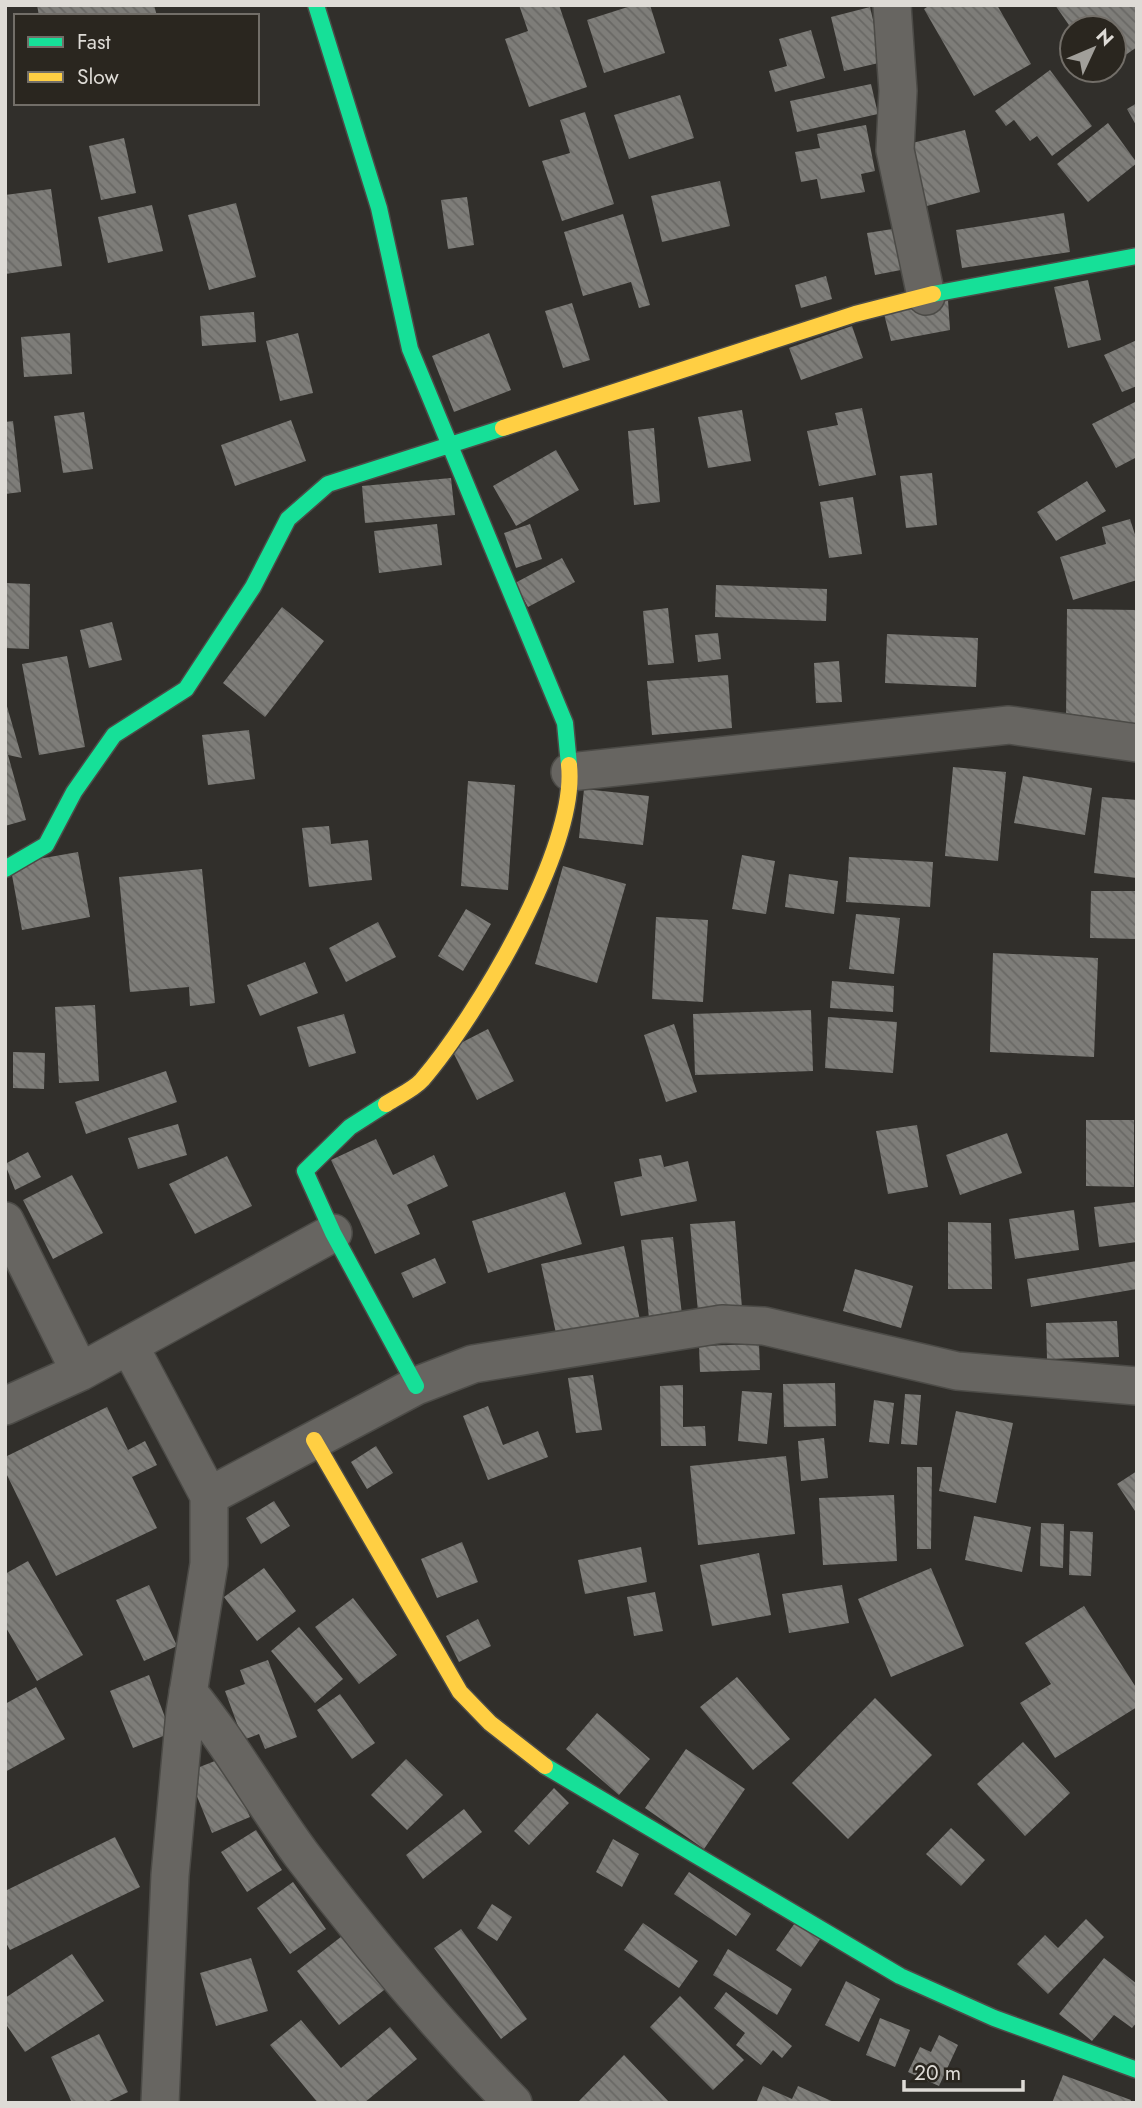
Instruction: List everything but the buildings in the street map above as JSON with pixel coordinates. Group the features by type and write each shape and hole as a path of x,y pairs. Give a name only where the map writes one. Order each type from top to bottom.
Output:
{"street":[{"path":"316,5 379,208 410,349 565,723 570,772 564,820 548,867 490,986 420,1082 350,1127 305,1171 333,1233 416,1386"},
{"path":"892,5 898,91 895,150 926,296"},
{"path":"5,869 46,845 74,792 114,735 186,689 253,587 288,519 328,484 855,314 959,287 1137,256"},
{"path":"570,772 1009,725 1137,743"},
{"path":"5,1221 80,1372"},
{"path":"5,1406 80,1372 333,1233"},
{"path":"209,1496 416,1386 473,1364 722,1324 764,1326 957,1371 1137,1386"},
{"path":"129,1345 209,1496 209,1564 188,1692 170,1875 160,2103"},
{"path":"314,1440 460,1692 490,1723 554,1773 900,1976 993,2018 1137,2070"},
{"path":"188,1692 211,1720 247,1778 302,1854 450,2038 513,2103"}],"traffic: fast":[{"path":"316,5 379,208 410,349 565,723 569,765"},
{"path":"933,294 1137,256"},
{"path":"5,869 46,845 74,792 114,735 186,689 253,587 288,519 328,484 503,428"},
{"path":"386,1104 350,1127 305,1171 333,1233 416,1386"},
{"path":"545,1766 900,1976 994,2018 1137,2070"}],"traffic: slow":[{"path":"503,428 855,314 933,294"},
{"path":"386,1104 422,1080 495,975 541,885 557,840 567,800 569,765"},
{"path":"314,1440 460,1692 490,1723 545,1766"}]}
